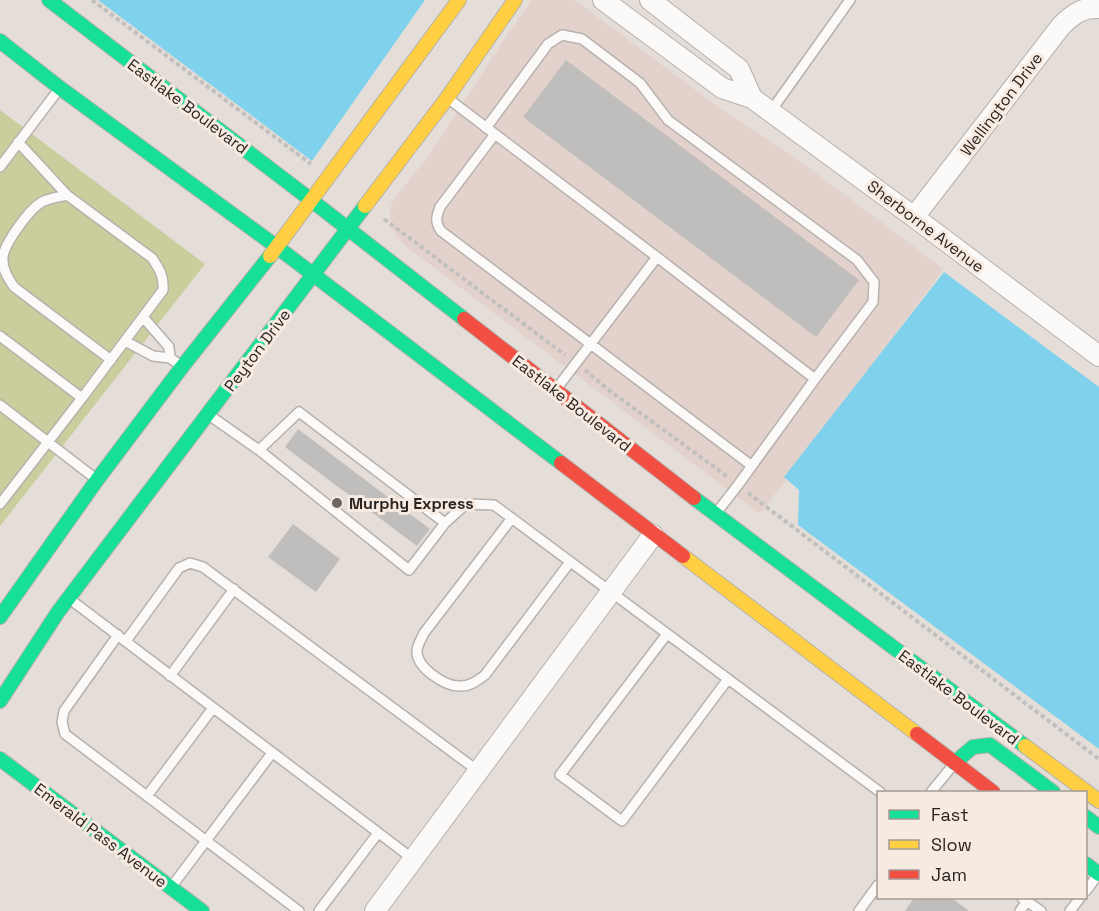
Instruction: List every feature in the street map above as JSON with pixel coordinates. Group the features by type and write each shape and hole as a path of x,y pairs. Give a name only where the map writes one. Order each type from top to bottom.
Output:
{"main road":[{"name":"Eastlake Boulevard","path":"49,0 715,514 1086,791"},
{"path":"0,617 97,480 277,247 459,0"},
{"name":"Peyton Drive","path":"0,701 58,612 447,98 515,0"},
{"path":"0,41 277,247 992,791"},
{"path":"954,763 973,747 990,745 1052,791"},
{"name":"Emerald Pass Avenue","path":"0,759 202,911"},
{"path":"1087,818 1099,827"},
{"path":"1087,865 1099,874"}],"street":[{"name":"Sherborne Avenue","path":"603,0 722,88 752,98 771,111 1099,356"},
{"path":"650,0 739,69 752,98"},
{"name":"Wellington Drive","path":"914,217 1061,26 1079,10 1099,8"},
{"path":"375,911 654,535"}],"lane":[{"path":"771,111 850,0"},
{"path":"486,128 548,44 562,35 582,39 640,82 668,120 857,260 874,282 873,302 715,514"},
{"path":"2,160 60,87"},
{"path":"447,98 815,379"},
{"path":"495,134 440,207 436,218 441,231 752,466"},
{"path":"0,504 163,290 164,280 152,258 67,195 18,142"},
{"path":"67,195 43,201 22,220 3,254 3,265 6,276 14,287 111,360"},
{"path":"556,390 657,257"},
{"path":"143,317 169,347 170,358"},
{"path":"0,336 82,398"},
{"path":"125,340 153,356 170,358 183,367"},
{"path":"0,405 97,480"},
{"path":"259,450 298,412 445,524"},
{"path":"209,414 259,450 409,570 445,524 466,504 494,505 879,791"},
{"path":"512,518 424,633 417,650 419,660 442,682 458,687 471,685 485,675 570,562"},
{"path":"298,911 64,734 62,722 64,711 179,568 190,563 203,567 478,771"},
{"path":"170,675 234,589"},
{"path":"69,598 413,859"},
{"path":"667,634 560,775 622,821 728,679"},
{"path":"147,796 213,708"},
{"path":"171,888 272,753"},
{"path":"932,791 954,763"},
{"path":"319,911 378,832"},
{"path":"1087,890 1099,874"},
{"path":"859,911 877,888"},
{"path":"1020,911 1024,899 1041,911"}],"path":[{"path":"92,0 310,163"},
{"path":"389,223 563,354"},
{"path":"586,370 726,476"},
{"path":"756,499 1099,759"}],"shaded area":[{"path":"532,0 575,0 717,106 796,158 944,269 760,514 403,244 392,229 390,209 393,200 429,155"}],"green space":[{"path":"0,110 205,264 0,526"}],"water":[{"path":"98,0 425,0 312,161"},
{"path":"944,272 1099,387 1099,749 798,525 799,490 784,477"}],"building":[{"path":"566,60 859,280 816,337 523,117"},
{"path":"298,429 430,529 417,546 285,447"},
{"path":"293,524 340,559 316,592 268,557"},
{"path":"913,899 953,899 969,911 905,911"}],"traffic: fast":[{"path":"49,0 464,319"},
{"path":"0,41 60,88 277,247 561,463"},
{"path":"0,701 58,612 365,206"},
{"path":"0,617 97,480 270,256"},
{"path":"694,498 1025,746"},
{"path":"954,763 973,747 990,745 1052,791"},
{"path":"0,759 202,911"},
{"path":"1087,818 1099,827"},
{"path":"1087,865 1099,874"}],"traffic: slow":[{"path":"270,256 459,0"},
{"path":"365,206 447,98 515,0"},
{"path":"683,556 917,734"},
{"path":"1025,746 1086,791"},
{"path":"1087,792 1099,801"}],"traffic: jam":[{"path":"464,319 694,498"},
{"path":"561,463 683,556"},
{"path":"917,734 992,791"}],"place":[{"name":"Murphy Express","path":"337,503"}]}
